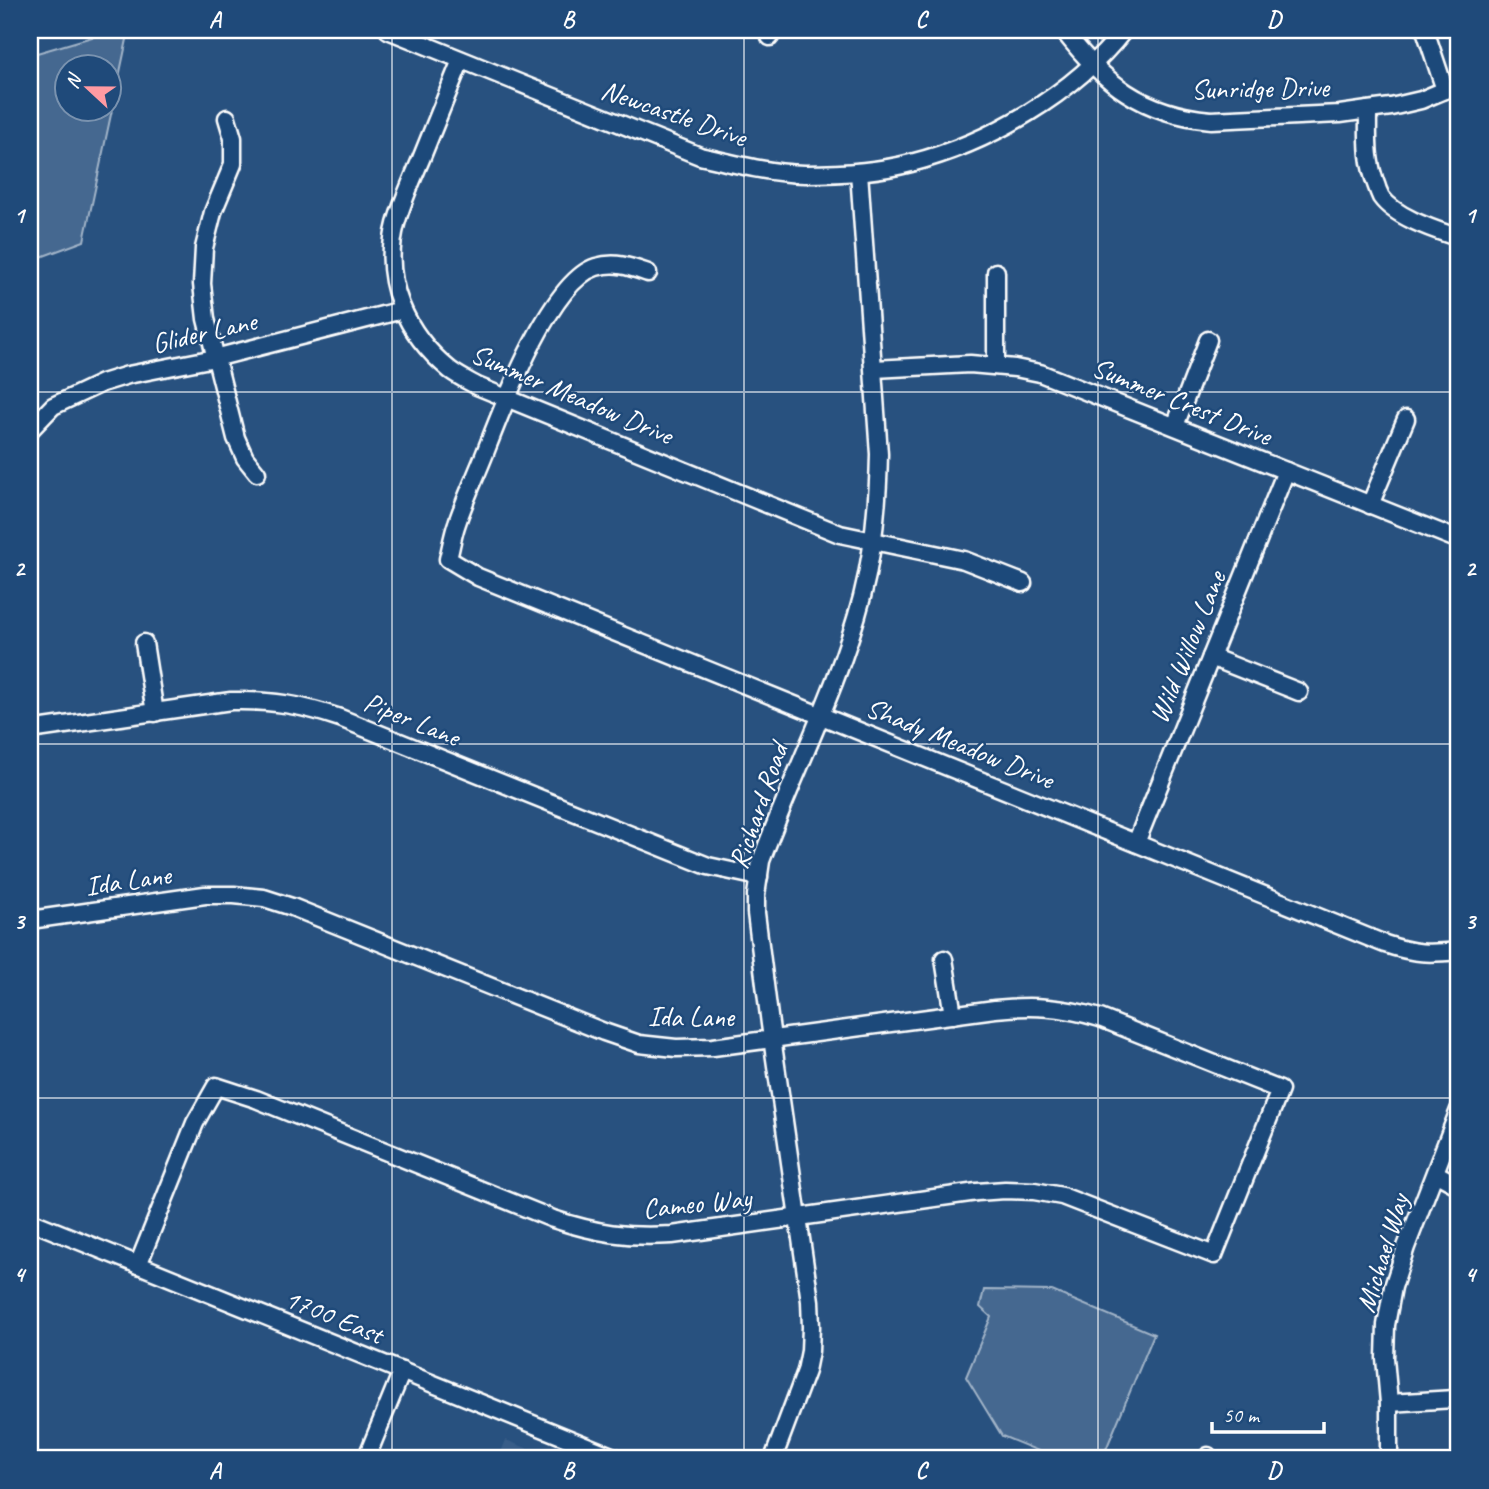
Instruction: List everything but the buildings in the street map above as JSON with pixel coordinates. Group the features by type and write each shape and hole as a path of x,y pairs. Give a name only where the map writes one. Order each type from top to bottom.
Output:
{"street":[{"name":"Newcastle Drive","path":"388,30 700,156 745,167 802,174 859,172 911,163 981,138 1046,101 1093,65 1124,30"},
{"name":"Sunridge Drive","path":"1063,30 1093,65 1121,90 1176,115 1192,118 1340,114 1421,100 1452,87"},
{"path":"1425,30 1452,87"},
{"name":"Summer Meadow Drive","path":"461,60 406,196 396,226 392,256 394,286 402,310 429,351 452,371 506,399 840,534 964,560 1023,583"},
{"path":"1368,110 1370,168 1381,197 1410,219 1459,238"},
{"path":"227,118 233,138 233,164 213,212 204,248 202,284 206,319 236,438 257,473"},
{"name":"Richard Road","path":"773,1459 806,1371 811,1328 799,1218 756,913 761,861 846,649 873,541 879,454 859,172"},
{"path":"506,399 541,327 578,278 596,267 624,264 648,273"},
{"path":"996,272 996,365"},
{"name":"Glider Lane","path":"30,429 53,406 102,383 128,375 215,358 402,310"},
{"path":"1175,426 1209,340"},
{"name":"Summer Crest Drive","path":"874,369 949,364 996,365 1040,373 1459,540"},
{"name":"Shady Meadow Drive","path":"506,399 457,523 448,559 478,577 1408,952 1434,954 1459,951"},
{"path":"1370,505 1406,419"},
{"name":"Wild Willow Lane","path":"1136,843 1286,471"},
{"path":"144,643 155,713"},
{"path":"1211,657 1299,692"},
{"name":"Piper Lane","path":"30,730 231,701 286,703 313,709 690,860 759,877"},
{"name":"Ida Lane","path":"30,920 205,895 264,898 639,1044 676,1048 713,1047 1021,1006 1048,1007 1074,1010 1100,1018 1280,1090"},
{"path":"944,959 953,1015"},
{"name":"Cameo Way","path":"138,1265 195,1123 216,1086 257,1099 553,1219 611,1234 641,1237 672,1235 977,1192 1034,1191 1062,1196 1214,1255 1280,1090"},
{"name":"Michael Way","path":"1389,1459 1389,1403 1385,1358 1386,1325 1393,1287 1459,1110"},
{"path":"1435,1173 1459,1186"},
{"name":"1700 East","path":"30,1221 619,1459"},
{"path":"366,1459 402,1371"},
{"path":"1389,1403 1454,1399"}],"shaded area":[{"path":"116,30 129,30 122,63 122,52 52,52 52,122 109,122 84,241 30,261 30,55"},
{"path":"984,1290 1052,1291 1154,1334 1102,1459 1058,1459 1002,1436 966,1377 991,1317 980,1307"},
{"path":"506,1440 554,1459 498,1459"}]}
